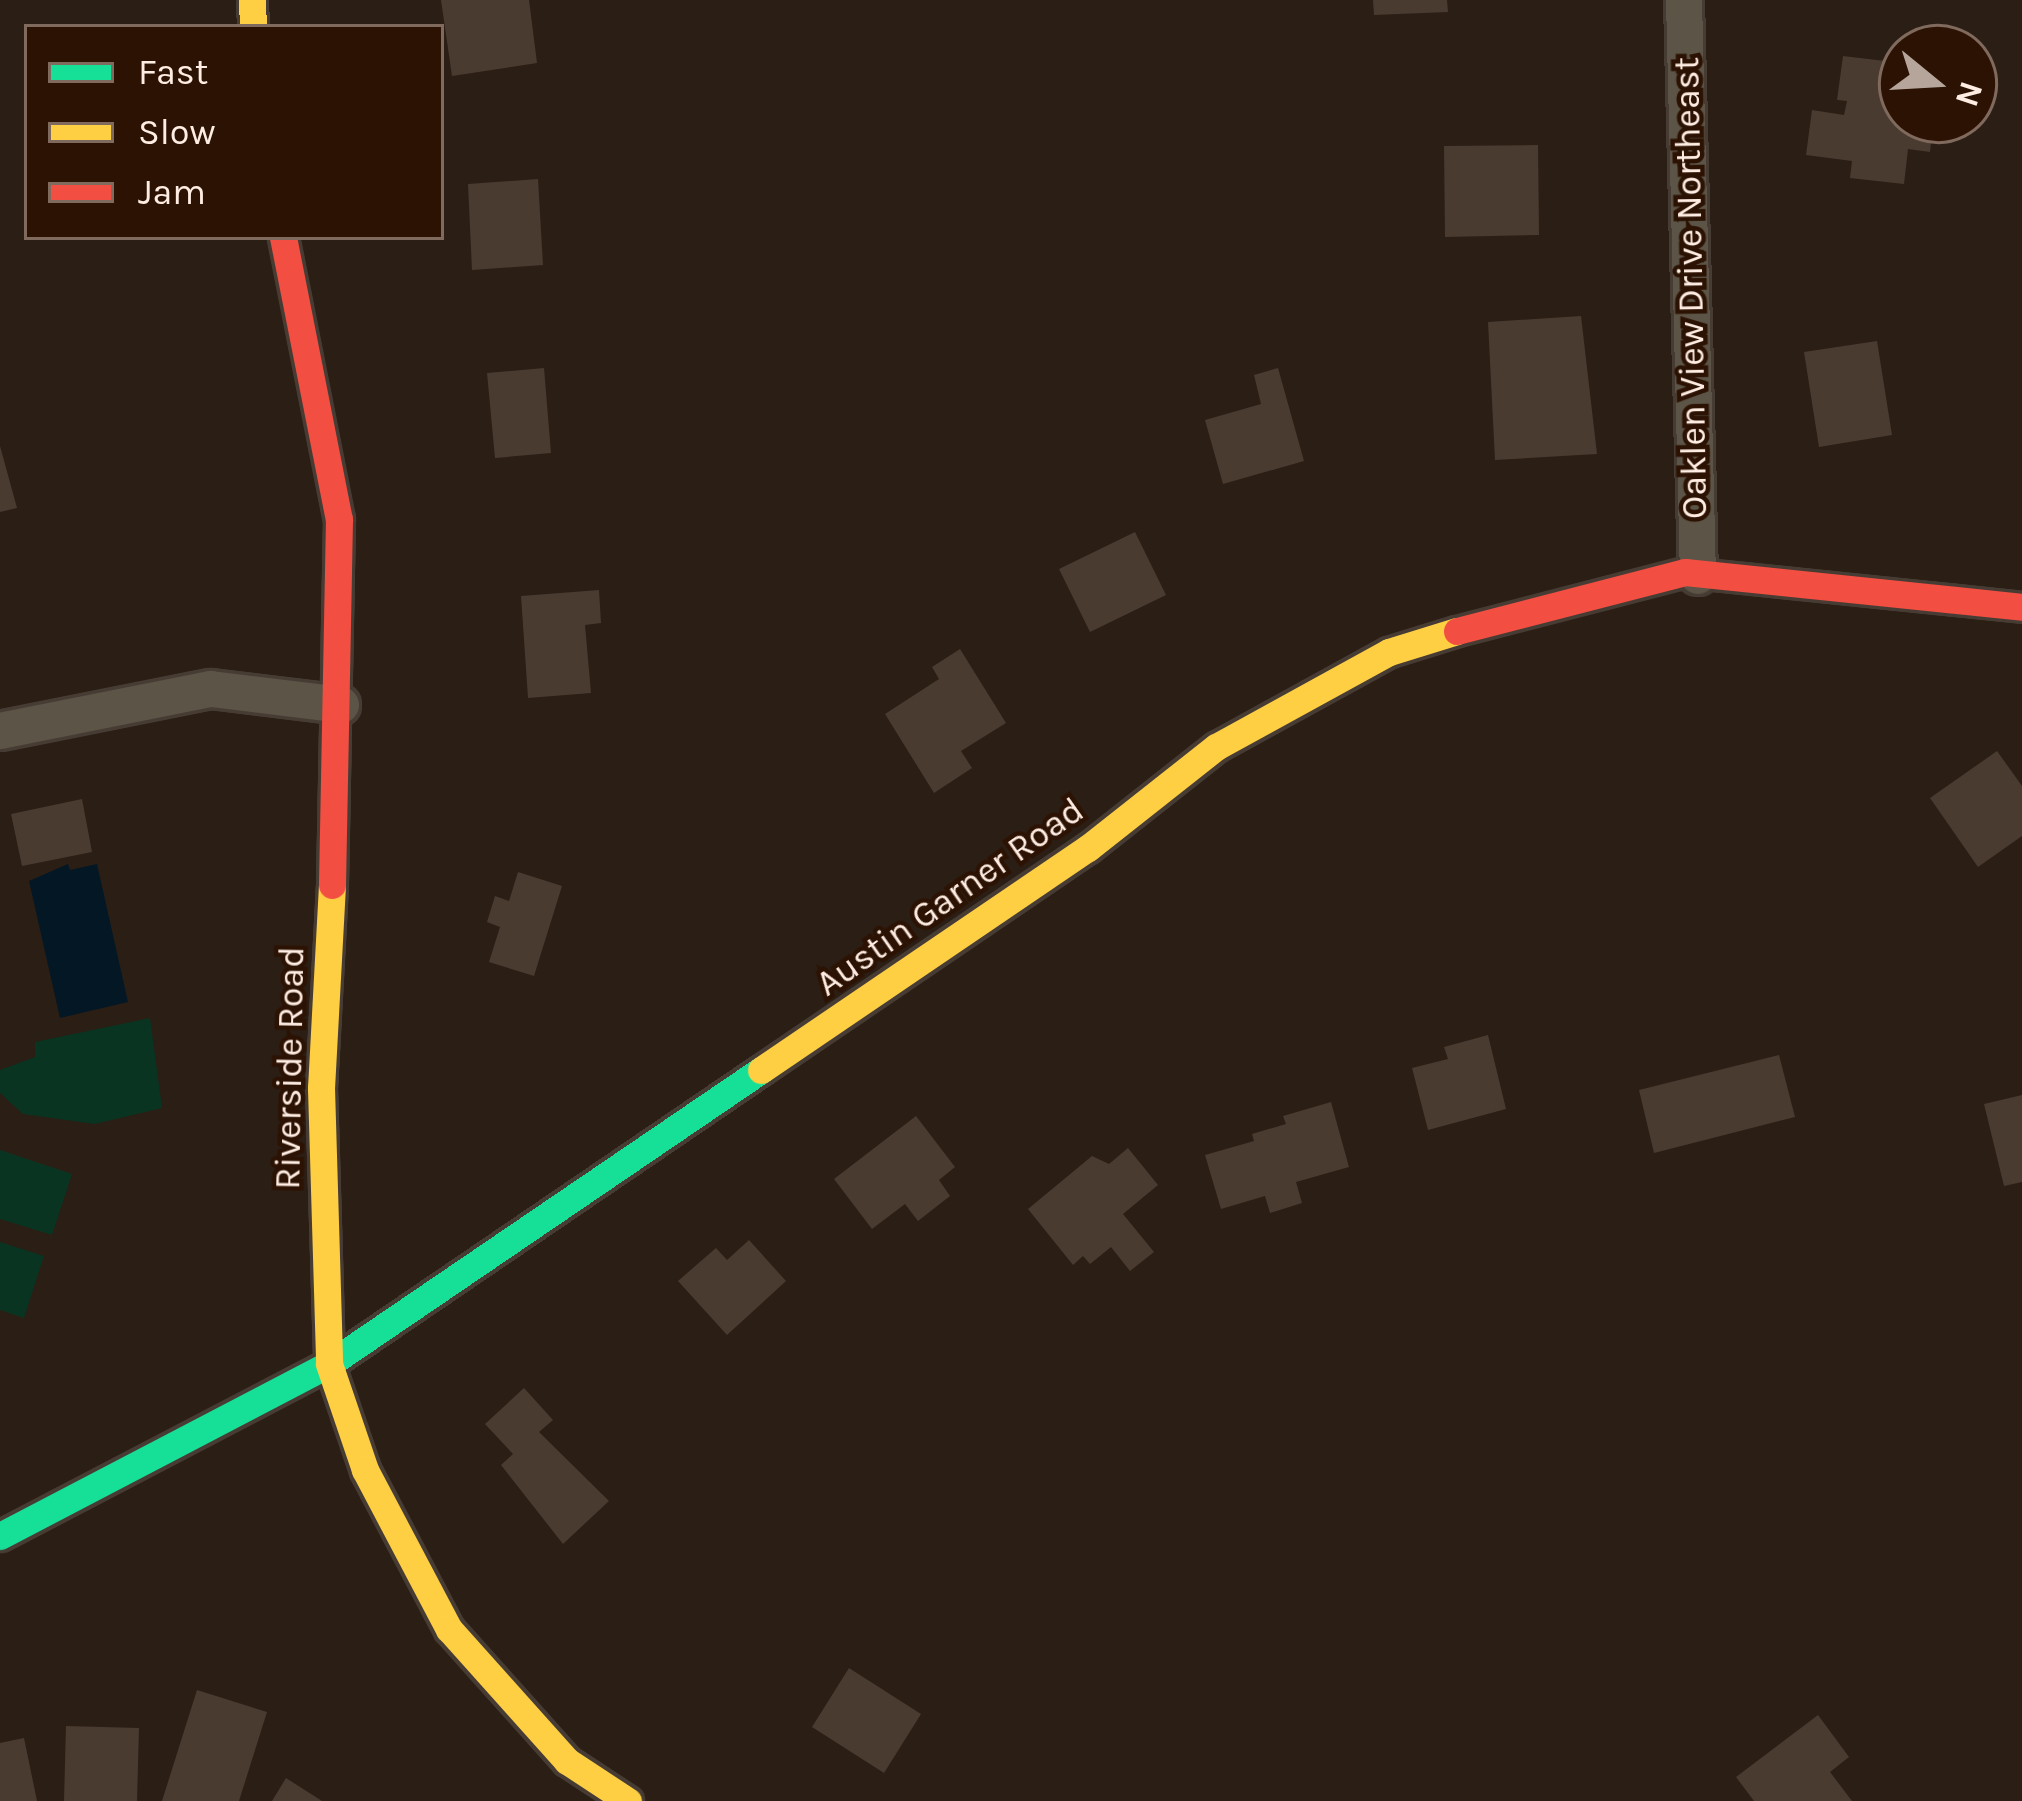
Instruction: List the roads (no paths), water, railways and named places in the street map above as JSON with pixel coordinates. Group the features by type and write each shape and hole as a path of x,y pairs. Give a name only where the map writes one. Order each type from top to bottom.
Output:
{"street":[{"name":"Oaklen View Drive Northeast","path":"1684,0 1698,576"},
{"name":"Riverside Road","path":"284,240 340,518 340,706 321,1088 329,1364 365,1470 449,1629 567,1761 628,1801"},
{"name":"Austin Garner Road","path":"0,1536 329,1364 1088,848 1216,747 1389,652 1549,602 1698,576 2022,607"},
{"path":"0,731 211,688 340,706"}],"water":[{"path":"68,864 70,870 97,864 128,1002 60,1018 29,881"}]}
